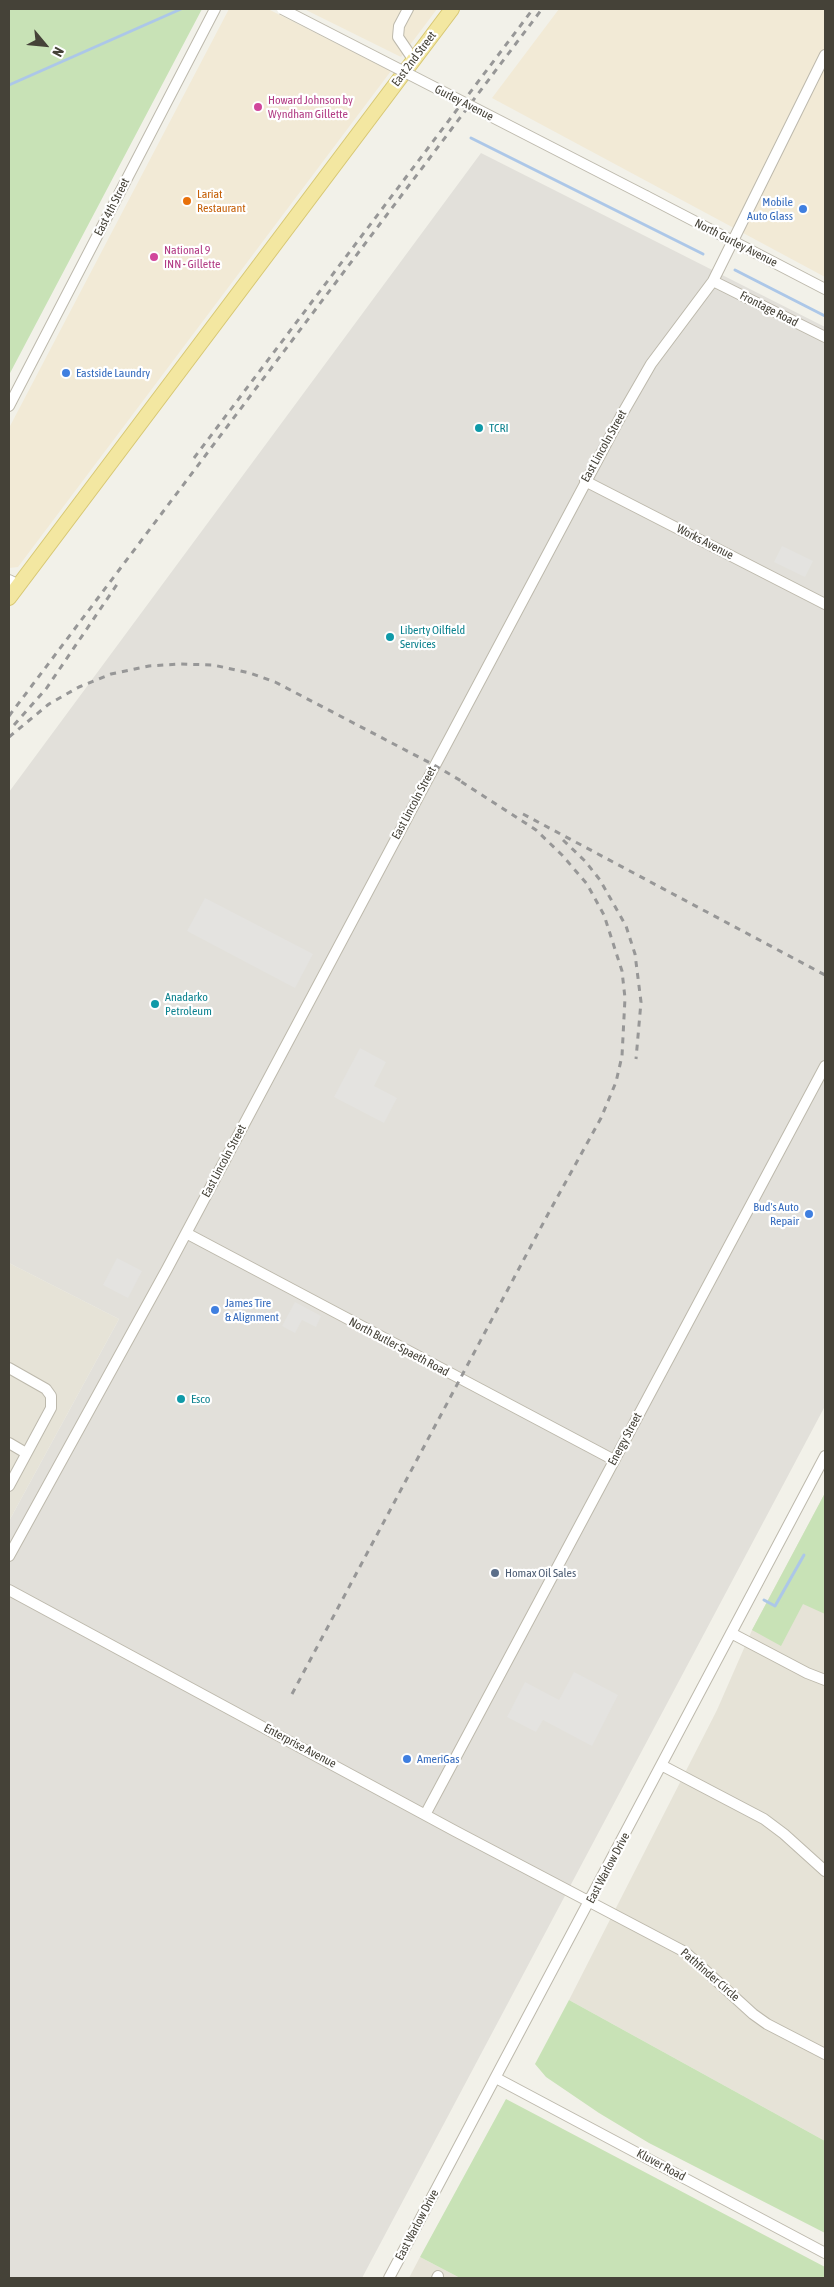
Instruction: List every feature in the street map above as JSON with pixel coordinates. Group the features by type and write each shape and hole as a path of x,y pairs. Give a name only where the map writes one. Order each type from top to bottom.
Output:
{"main road":[{"name":"East 2nd Street","path":"9,598 14,582 452,9"}],"street":[{"name":"East 4th Street","path":"9,406 215,9"},
{"name":"Gurley Avenue","path":"282,9 646,196"},
{"path":"408,9 399,26 398,37 413,60"},
{"name":"East Lincoln Street","path":"9,1556 186,1233 585,481 651,364 713,281 825,55"},
{"name":"North Gurley Avenue","path":"646,196 825,289"},
{"name":"Frontage Road","path":"713,281 825,337"},
{"name":"Works Avenue","path":"585,481 825,604"},
{"name":"Energy Street","path":"426,1813 825,1066"},
{"name":"North Butler Spaeth Road","path":"186,1233 614,1460"},
{"path":"9,1368 46,1389 51,1396 51,1408 9,1486"},
{"path":"9,1443 26,1453"},
{"name":"East Warlow Drive","path":"389,2278 825,1456"},
{"name":"Enterprise Avenue","path":"9,1590 426,1813 455,1831 591,1900"},
{"path":"731,1633 807,1673 825,1680"},
{"path":"662,1766 764,1819 784,1834 825,1871"},
{"name":"Pathfinder Circle","path":"591,1900 685,1952 753,2014 825,2054"},
{"name":"Kluver Road","path":"496,2078 825,2253"}],"shaded area":[{"path":"229,9 268,9 391,71 18,567 9,568 9,428"},
{"path":"304,9 437,9 401,57"},
{"path":"559,9 825,9 825,277 492,98"},
{"path":"481,153 825,327 825,1406 362,2278 9,2278 9,1521 119,1319 9,1263 9,792"},
{"path":"782,546 813,561 805,577 774,562"},
{"path":"205,898 313,954 295,988 187,931"},
{"path":"360,1048 386,1062 374,1086 397,1098 384,1123 334,1097"},
{"path":"117,1258 142,1271 128,1298 103,1285"},
{"path":"9,1263 119,1319 9,1521"},
{"path":"295,1302 321,1316 316,1327 302,1320 295,1333 282,1326"},
{"path":"825,1493 825,2141 569,2000 717,1710 752,1630"},
{"path":"574,1672 618,1695 592,1746 543,1720 536,1732 507,1717 525,1682 559,1700"},
{"path":"420,2257 460,2278 409,2278"}],"green space":[{"path":"9,9 202,9 9,375"},
{"path":"825,1493 825,1614 803,1604 781,1646 752,1630"},
{"path":"569,2000 825,2141 825,2233 649,2143 599,2113 546,2077 535,2064"},
{"path":"506,2099 825,2267 825,2278 460,2278 420,2257"}],"waterway":[{"path":"9,85 181,9"},
{"path":"471,138 703,254"},
{"path":"735,270 825,316"},
{"path":"764,1600 775,1606 804,1555"}],"railway":[{"path":"194,458 533,9"},
{"path":"9,716 542,9"},
{"path":"14,725 46,689 120,580"},
{"path":"9,737 49,704 79,687 111,674 149,666 213,665 250,673 275,682 463,782"},
{"path":"292,1694 601,1118 616,1082 622,1056 625,998 622,971 604,915 587,884 562,855 536,830 457,779"},
{"path":"523,814 825,975"},
{"path":"563,840 585,861 600,880 626,926 635,954 641,1002 636,1059"}],"place":[{"name":"Howard Johnson by Wyndham Gillette","path":"258,107"},
{"name":"Lariat Restaurant","path":"187,201"},
{"name":"Mobile Auto Glass","path":"803,209"},
{"name":"National 9 INN - Gillette","path":"154,257"},
{"name":"Eastside Laundry","path":"66,373"},
{"name":"TCRI","path":"479,428"},
{"name":"Liberty Oilfield Services","path":"390,637"},
{"name":"Anadarko Petroleum","path":"155,1004"},
{"name":"Bud's Auto Repair","path":"809,1214"},
{"name":"James Tire & Alignment","path":"215,1310"},
{"name":"Esco","path":"181,1399"},
{"name":"Homax Oil Sales","path":"495,1573"},
{"name":"AmeriGas","path":"407,1759"}]}
